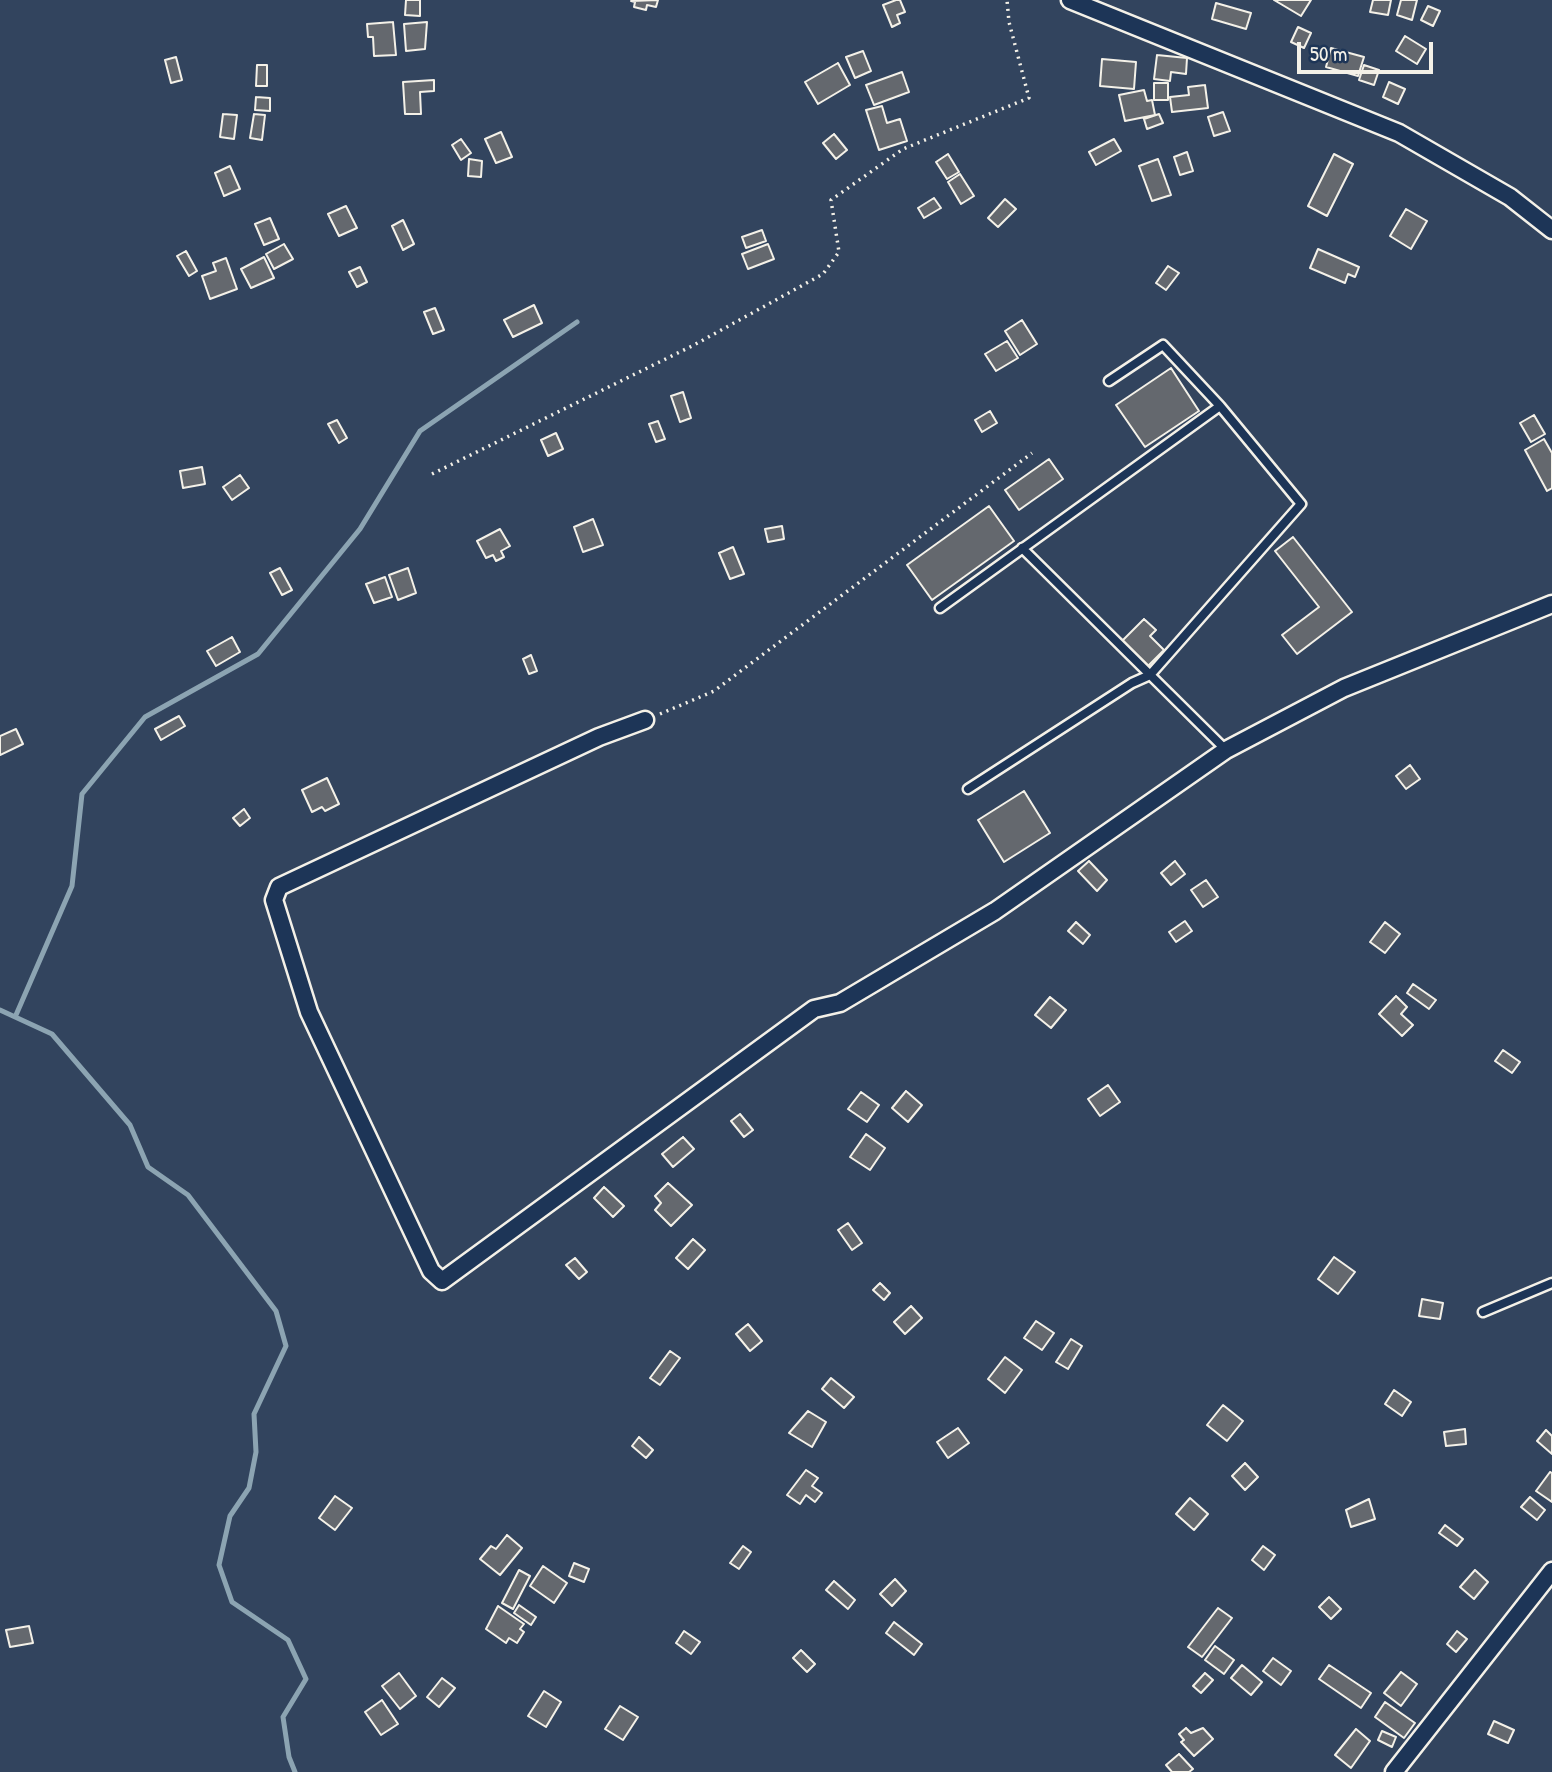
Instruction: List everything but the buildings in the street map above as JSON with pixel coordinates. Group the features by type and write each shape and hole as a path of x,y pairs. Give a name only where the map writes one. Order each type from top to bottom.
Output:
{"street":[{"path":"1070,0 1399,133 1510,197 1552,230"},
{"path":"645,720 599,737 279,887 274,900 309,1012 431,1271 442,1281 814,1009 840,1003 995,911 1226,750 1345,688 1552,604"},
{"path":"1394,1772 1552,1572"}],"lane":[{"path":"968,789 1132,683 1150,675 1300,504 1220,406 1163,345 1108,381"},
{"path":"940,608 1220,406"},
{"path":"1022,548 1226,750"},
{"path":"1483,1312 1552,1283"}],"path":[{"path":"432,474 694,345 823,274 839,252 831,200 903,149 1029,98 1009,22 1007,0"},
{"path":"645,720 714,691 1032,453"}],"waterway":[{"path":"16,1015 72,886 82,794 145,717 258,654 360,529 420,431 577,322"},
{"path":"0,1010 52,1034 130,1125 148,1167 188,1195 276,1311 286,1346 254,1414 256,1452 249,1488 230,1516 219,1565 232,1602 288,1640 306,1679 283,1717 289,1757 295,1772"}]}
